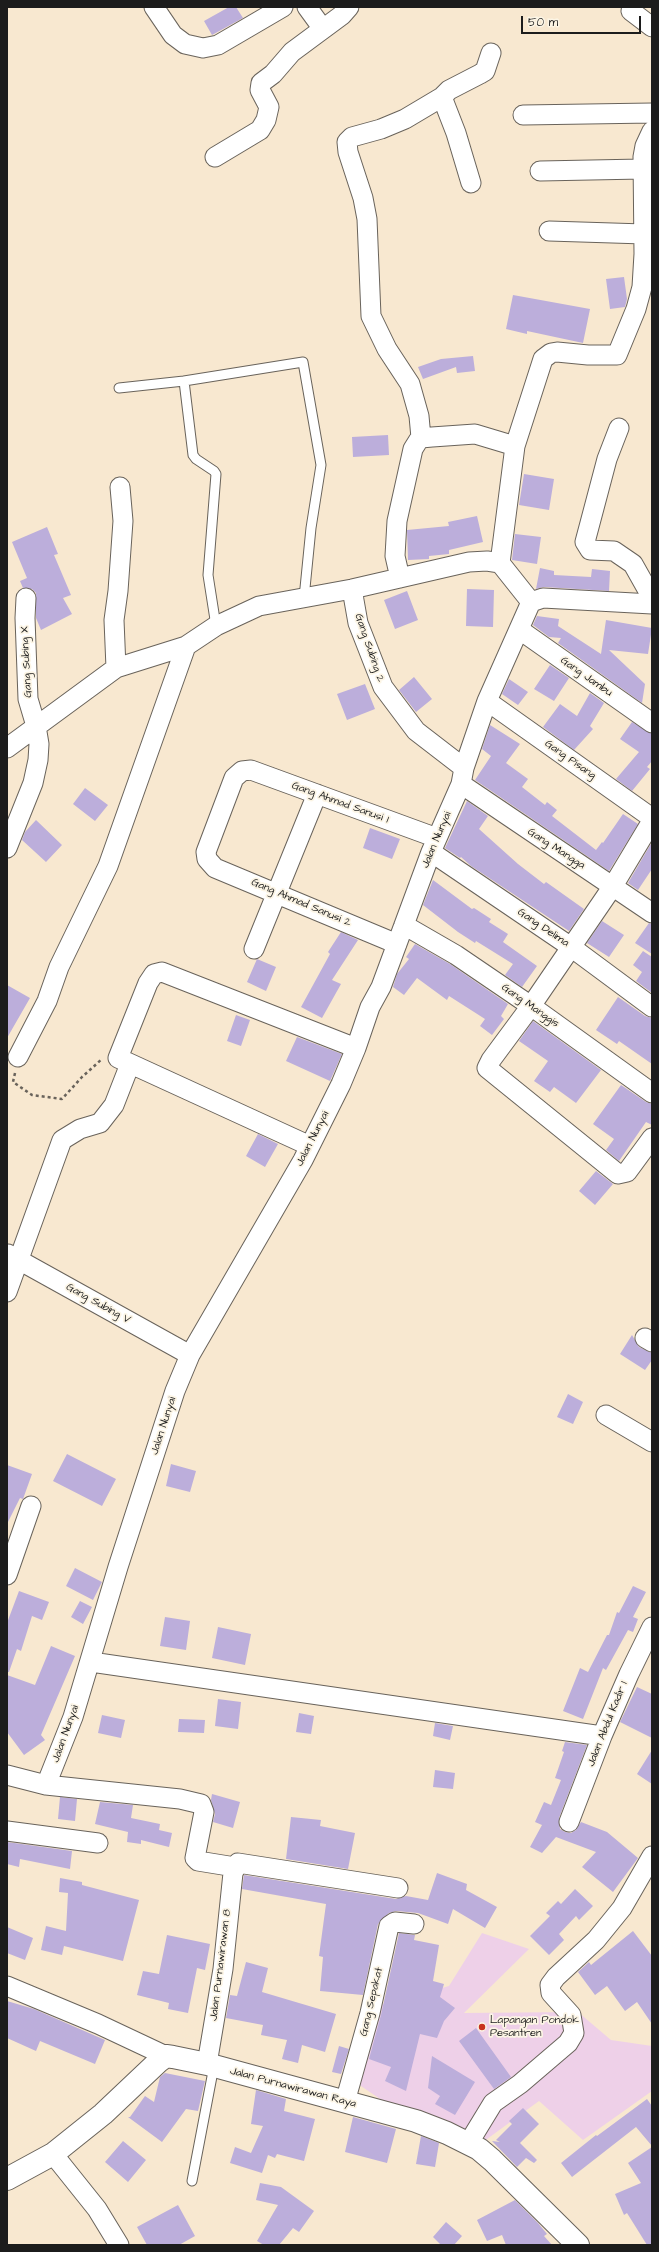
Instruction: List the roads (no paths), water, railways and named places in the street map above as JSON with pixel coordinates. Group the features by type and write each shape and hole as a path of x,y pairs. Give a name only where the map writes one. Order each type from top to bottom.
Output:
{"street":[{"path":"154,7 173,35 185,44 203,48 218,45 283,7"},
{"path":"307,7 323,29"},
{"path":"216,157 255,133 263,125 270,111 260,90 261,83 273,74 292,52 342,15 349,7"},
{"path":"631,11 652,27"},
{"path":"400,578 395,556 397,521 414,449 421,438 419,416 410,384 387,349 371,316 367,219 363,198 347,145 352,137 393,124 442,97 450,90 484,71 491,53"},
{"path":"442,97 456,133 471,182"},
{"path":"523,115 652,113"},
{"path":"500,563 515,446 539,366 547,355 557,352 588,355 617,355 636,309 642,287 644,234 642,169 645,146 652,132"},
{"path":"540,171 642,169"},
{"path":"549,231 644,234"},
{"path":"7,748 116,668 186,646 216,626 259,606 352,589 478,560 500,563 531,602 543,598 652,604 651,596 633,564 614,551 590,550 585,542 607,460 619,428"},
{"path":"421,438 475,434 515,446"},
{"path":"116,668 114,620 118,591 123,521 120,487"},
{"name":"Gang Subing 2","path":"352,589 358,622 382,687 416,731 463,776"},
{"name":"Gang Subing X","path":"26,598 25,618 28,699 36,726"},
{"name":"Jalan Nunyai","path":"46,1785 73,1716 83,1681 91,1662 123,1552 175,1392 190,1355 253,1248 310,1146 356,1048 370,1007 381,987 434,845 463,776 487,701 520,630 531,602"},
{"name":"Gang Jambu","path":"520,630 652,723"},
{"path":"18,1057 46,1001 59,967 108,866 186,646"},
{"name":"Gang Pisang","path":"487,701 652,818"},
{"path":"7,848 33,783 39,753 36,726"},
{"name":"Gang Ahmad Sanusi 1","path":"207,859 206,852 234,778 242,772 251,770 317,794 434,845"},
{"name":"Gang Mangga","path":"463,776 652,913"},
{"path":"254,949 317,794"},
{"path":"651,1142 627,1172 618,1174 490,1072 488,1065 531,1006 613,886 652,821"},
{"name":"Gang Delima","path":"434,845 652,1007"},
{"name":"Gang Ahmad Sanusi 2","path":"207,859 215,868 278,892 397,944"},
{"name":"Gang Manggis","path":"404,925 456,955 531,1006 652,1093"},
{"path":"7,1292 13,1256 62,1140 80,1130 100,1123 114,1105 124,1061 148,983 154,974 162,972 356,1048"},
{"path":"124,1061 310,1146"},
{"name":"Gang Subing V","path":"13,1256 190,1355"},
{"path":"606,1415 652,1442"},
{"path":"7,1575 31,1506"},
{"name":"Jalan Abdul Kadir 1","path":"569,1822 602,1736 629,1674 652,1627"},
{"path":"91,1662 602,1736"},
{"path":"7,1775 46,1785 180,1799 201,1804 204,1812 194,1858 198,1861 235,1867 238,1863 244,1863 398,1888"},
{"path":"7,1831 98,1843"},
{"path":"468,2144 493,2103 520,2084 568,2043 574,2033 571,2016 551,1993 550,1985 556,1977 596,1940 622,1908 652,1856"},
{"name":"Jalan Purnawirawan 8","path":"210,2065 223,1969 226,1927 235,1867"},
{"name":"Gang Sepakat","path":"345,2102 370,2013 389,1926 395,1922 414,1924"},
{"path":"7,1986 98,2024 166,2056 103,2114 53,2154 7,2179"},
{"name":"Jalan Purnawirawan Raya","path":"166,2056 210,2065 430,2125 468,2144 492,2160 578,2245"},
{"path":"53,2154 97,2209 119,2245"}],"lane":[{"path":"119,388 184,381 303,362 321,465 311,528 304,598"},
{"path":"184,381 193,455 216,474 208,575 216,626"},
{"path":"192,2181 210,2065"}],"place":[{"name":"Lapangan Pondok Pesantren","path":"482,2027"}]}
